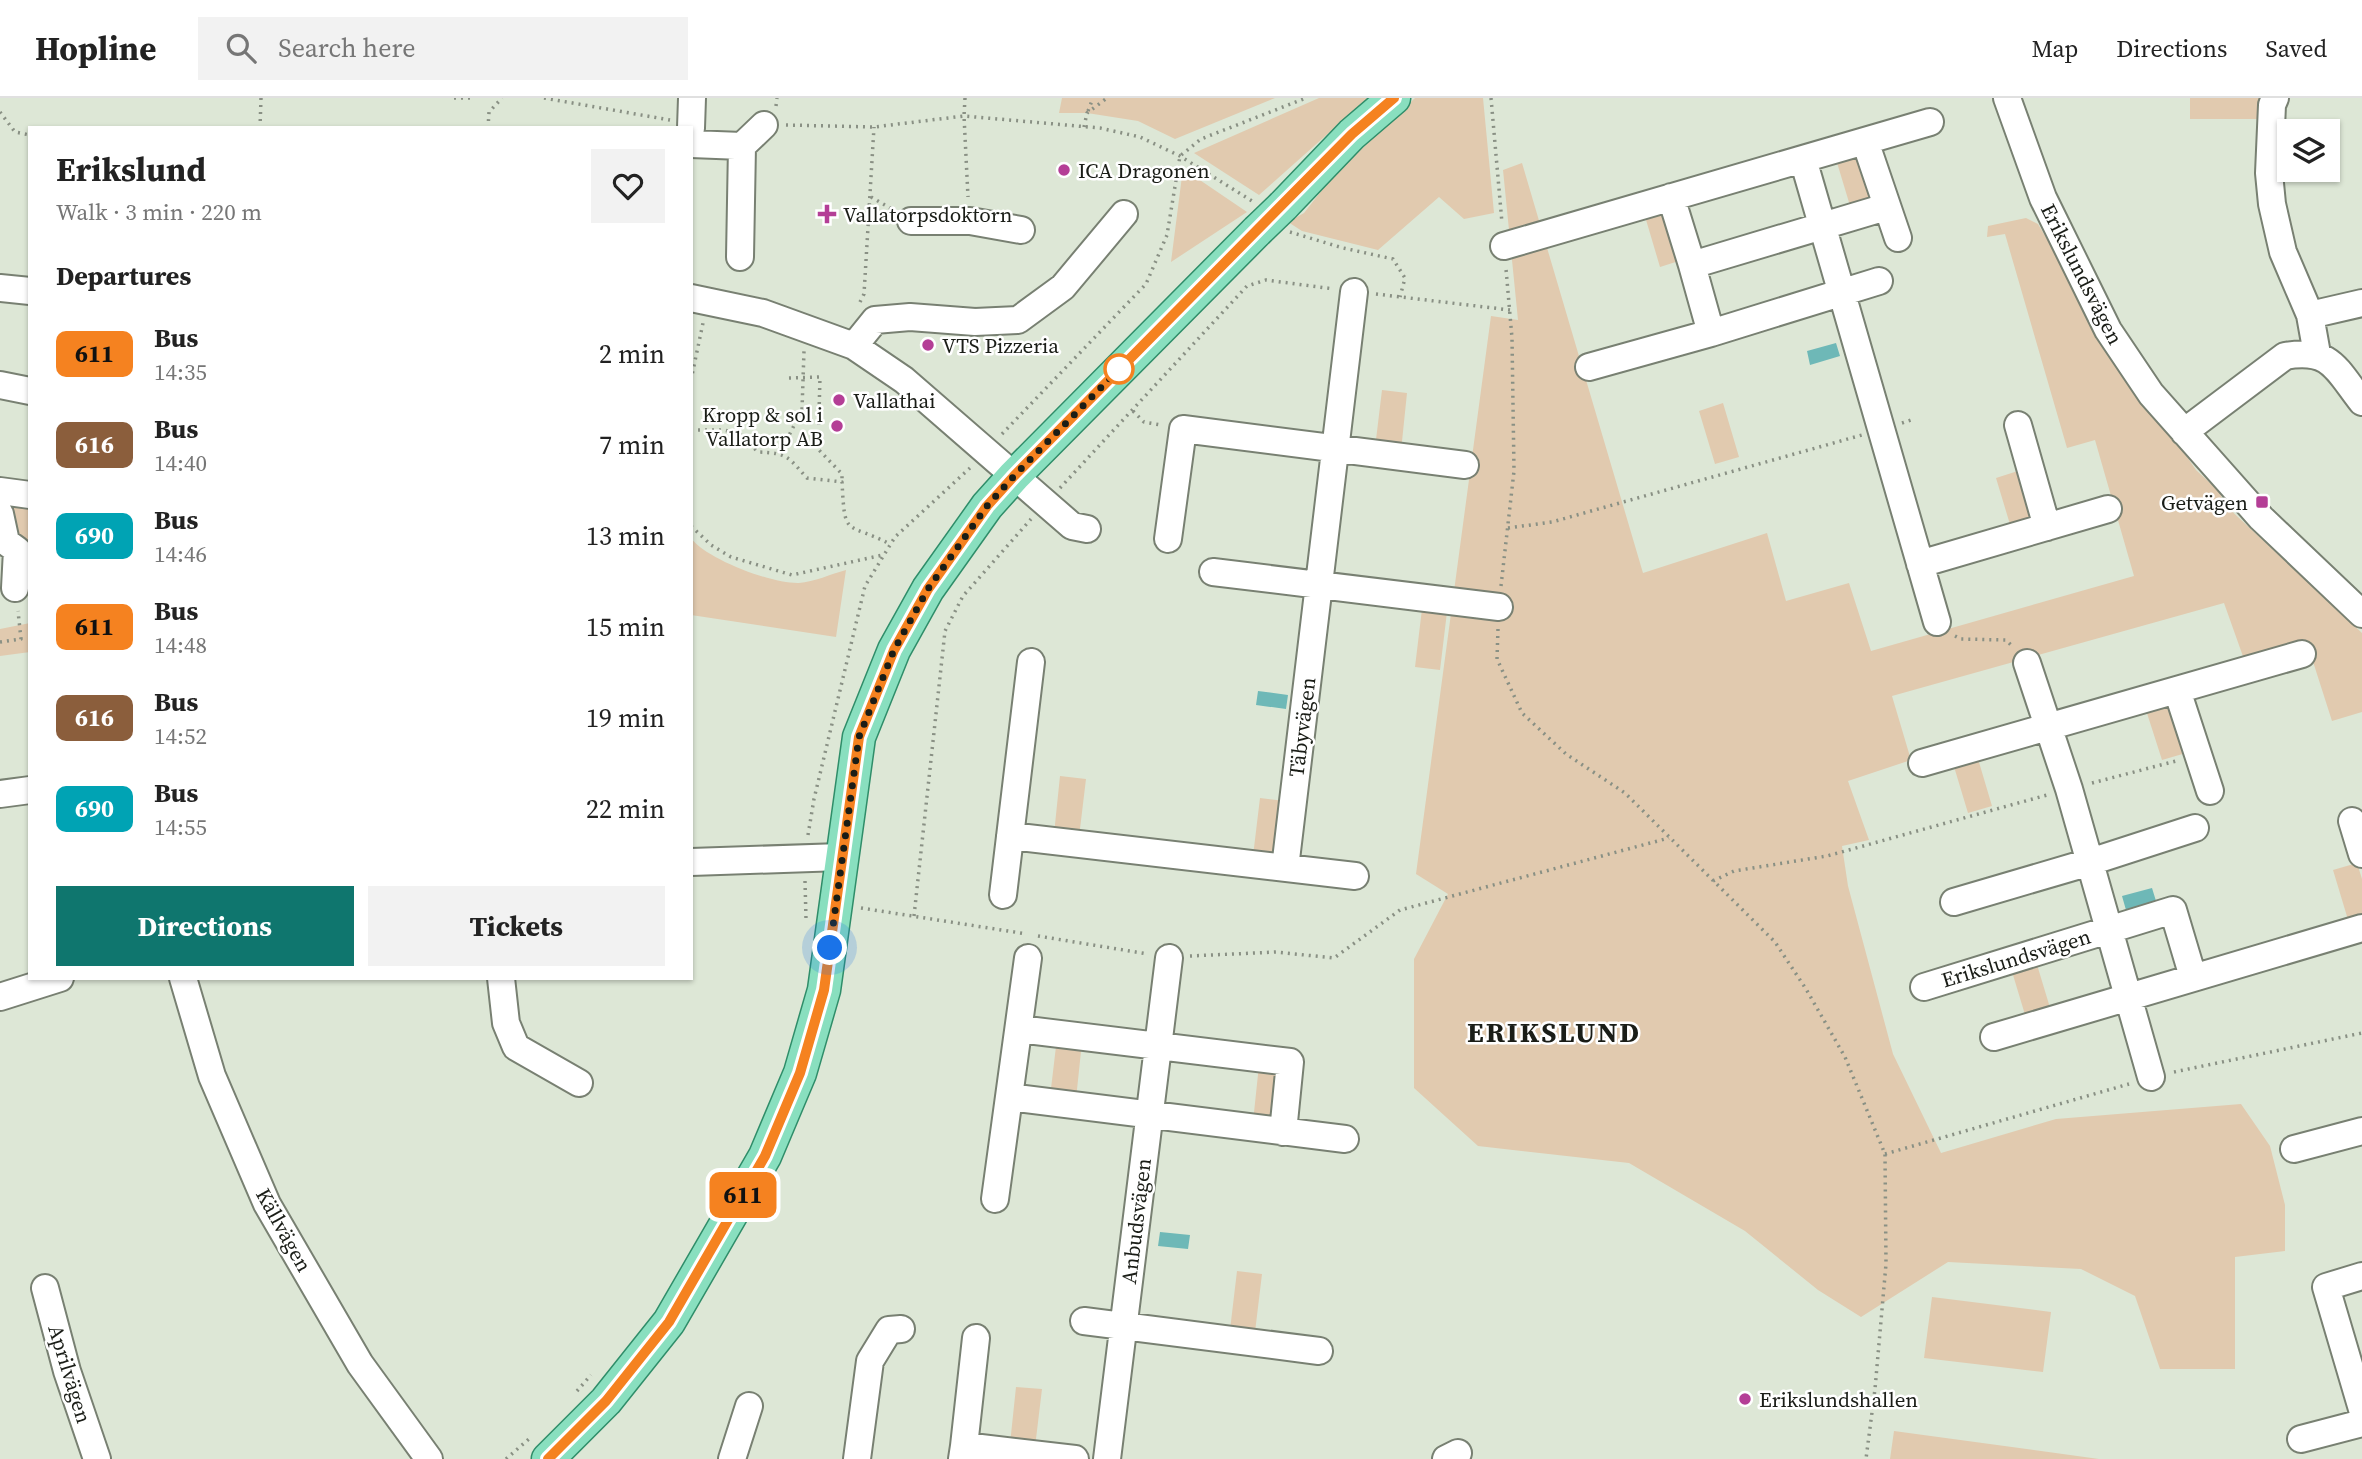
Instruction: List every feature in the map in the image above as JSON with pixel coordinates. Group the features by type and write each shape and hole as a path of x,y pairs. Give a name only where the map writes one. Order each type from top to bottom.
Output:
{"main road":[{"path":"548,1459 606,1401 669,1322 765,1156 800,1073 824,990 859,737 894,650 928,589 987,506 1014,476 1352,134 1394,98"}],"street":[{"name":"Erikslundsvägen","path":"2007,98 2043,198 2108,330 2151,394 2261,518 2362,614"},
{"path":"2275,98 2272,105 2269,173 2272,204 2283,252 2310,315 2317,354"},
{"path":"1504,246 1930,122"},
{"path":"691,123 743,146"},
{"path":"740,257 743,146 764,125"},
{"path":"1865,141 1898,239"},
{"path":"1803,159 1937,622"},
{"path":"1671,197 1711,333"},
{"path":"1692,265 1886,207"},
{"path":"854,346 875,320 910,317 975,323 1018,320 1063,288 1124,214"},
{"path":"911,221 970,221 1021,230"},
{"path":"1588,367 1711,333 1879,281"},
{"path":"0,288 28,291"},
{"name":"Täbyvägen","path":"1284,868 1354,292"},
{"path":"699,299 763,313 854,346 904,380 1072,526 1087,528"},
{"path":"2310,315 2362,303"},
{"path":"2184,432 2285,356 2317,354 2333,365 2362,402"},
{"path":"0,385 28,391"},
{"path":"2018,425 2047,527"},
{"path":"1168,539 1183,429 1465,465"},
{"path":"0,491 28,495"},
{"path":"1920,564 2108,509"},
{"path":"0,514 6,542 23,551 15,588"},
{"path":"1213,572 1499,607"},
{"path":"1922,764 2302,654"},
{"path":"1003,895 1031,662"},
{"name":"Erikslundsvägen","path":"2028,663 2069,789 2151,1077"},
{"path":"2177,690 2210,791"},
{"path":"0,794 28,790"},
{"path":"2352,821 2362,854"},
{"path":"1954,902 2194,828"},
{"path":"1010,836 1355,876"},
{"path":"693,862 841,857"},
{"name":"Erikslundsvägen","path":"1924,987 2172,910 2193,977"},
{"path":"1994,1037 2362,928"},
{"path":"995,1199 1028,958"},
{"name":"Anbudsvägen","path":"1107,1459 1169,958"},
{"path":"0,997 54,980"},
{"name":"Källvägen","path":"184,980 212,1076 267,1204 360,1364 429,1459"},
{"path":"501,980 506,1023 516,1047 579,1083"},
{"path":"1018,1028 1290,1062 1283,1132"},
{"path":"1009,1097 1345,1139"},
{"path":"2294,1149 2362,1131"},
{"path":"2362,1276 2326,1287 2362,1409"},
{"name":"Aprilvägen","path":"45,1288 67,1371 97,1459"},
{"path":"1084,1321 1319,1351"},
{"path":"857,1459 870,1361 889,1330 901,1329"},
{"path":"976,1339 963,1452 1075,1459"},
{"path":"732,1459 749,1406"},
{"path":"2301,1439 2362,1423"}],"path":[{"path":"260,126 261,98"},
{"path":"454,98 472,98"},
{"path":"488,126 489,112 502,98"},
{"path":"544,98 691,123"},
{"path":"965,98 970,221"},
{"path":"1084,127 1093,98"},
{"path":"1087,113 1107,98"},
{"path":"1491,98 1512,338 1514,471 1499,607 1497,659 1522,713 1566,754 1625,793 1775,942 1845,1057 1885,1154 1886,1264 1866,1459"},
{"path":"0,112 15,132 28,135"},
{"path":"764,125 874,127 964,116 1084,127 1140,137 1180,156"},
{"path":"854,311 864,294 874,127"},
{"path":"1400,297 1510,310"},
{"path":"693,360 699,299"},
{"path":"780,453 802,410 805,328"},
{"path":"789,378 820,377 818,449 842,474 844,517 849,526 891,544"},
{"path":"1133,411 1143,422 1183,429"},
{"path":"1508,527 1552,522 1913,419"},
{"path":"693,430 724,430 740,434 747,444 758,452 780,453 789,458 807,478 842,482"},
{"path":"693,528 711,545 731,557 792,575 884,555"},
{"path":"0,642 22,639 15,588"},
{"path":"1937,622 1947,632 1961,639 2006,640 2028,663"},
{"path":"1713,881 1734,872 1827,856 2198,755"},
{"path":"835,905 1169,958 1276,952 1334,958 1400,909 1669,838"},
{"path":"1885,1154 2151,1077 2362,1033"}],"shaded area":[{"path":"1062,98 1275,98 1175,139 1138,121 1087,113 1059,113"},
{"path":"1319,98 1368,98 1259,195 1194,153"},
{"path":"1415,98 1483,98 1494,213 1464,219 1439,197 1378,250 1302,231 1288,222 1304,213 1333,176"},
{"path":"2190,98 2263,98 2263,119 2190,119"},
{"path":"1859,148 1875,202 1851,209 1835,156"},
{"path":"1522,163 1643,573 1767,533 1786,601 1849,583 1871,651 2134,576 2095,440 2067,448 2005,234 1987,237 1988,226 2026,218 2038,224 2104,335 2196,470 2220,492 2223,503 2362,633 2362,712 2332,721 2308,646 2245,662 2224,603 1892,696 1911,760 1848,781 1869,840 1842,846 1848,886 1893,1054 1941,1153 2056,1119 2241,1104 2270,1146 2285,1205 2285,1251 2235,1257 2235,1369 2160,1369 2135,1296 2081,1269 1948,1262 1861,1317 1818,1290 1745,1231 1629,1163 1478,1146 1414,1088 1414,959 1448,894 1416,874 1491,316 1518,320 1503,170"},
{"path":"1188,172 1247,212 1171,262 1182,176"},
{"path":"1668,206 1685,259 1660,267 1644,213"},
{"path":"1382,390 1407,393 1401,451 1375,448"},
{"path":"1723,403 1739,457 1715,464 1699,411"},
{"path":"2021,470 2037,524 2012,531 1996,478"},
{"path":"0,491 28,495 28,552 17,550"},
{"path":"693,540 710,554 740,569 787,582 817,580 846,570 836,637 693,615"},
{"path":"1422,609 1447,612 1440,670 1415,667"},
{"path":"28,623 28,652 0,656 0,629"},
{"path":"2170,700 2186,753 2162,760 2145,707"},
{"path":"1976,752 1992,806 1968,813 1952,760"},
{"path":"1060,776 1086,779 1079,837 1054,834"},
{"path":"1260,798 1285,801 1278,859 1253,856"},
{"path":"2357,863 2362,879 2362,919 2349,923 2333,870"},
{"path":"2035,958 2051,1011 2026,1018 2010,965"},
{"path":"1057,1038 1082,1042 1076,1099 1050,1097"},
{"path":"1259,1065 1285,1067 1278,1125 1253,1122"},
{"path":"1237,1271 1262,1274 1255,1332 1230,1330"},
{"path":"1932,1297 2051,1312 2043,1372 1924,1358"},
{"path":"1016,1387 1042,1389 1035,1447 1010,1444"},
{"path":"1894,1431 2099,1459 1890,1459"}],"water":[{"path":"1836,343 1840,356 1810,365 1807,351"},
{"path":"1258,691 1288,695 1286,709 1256,705"},
{"path":"2152,888 2156,901 2126,910 2122,896"},
{"path":"1160,1232 1190,1235 1188,1249 1158,1246"}],"bus line":[{"name":"611","path":"548,1459 606,1401 669,1322 765,1156 800,1073 824,990 859,737 894,650 928,589 987,506 1014,476 1352,134 1394,98"}],"place":[{"name":"ICA Dragonen","path":"1064,170"},
{"name":"Vallatorpsdoktorn","path":"827,214"},
{"name":"VTS Pizzeria","path":"928,345"},
{"name":"Vallathai","path":"839,400"},
{"name":"Kropp & sol i Vallatorp AB","path":"837,426"},
{"name":"Getvägen","path":"2262,502"},
{"name":"Erikslundshallen","path":"1745,1399"}],"district":[{"name":"ERIKSLUND","path":"1554,1032"}],"route":[{"path":"830,948 859,737 894,650 928,589 987,506 1124,364 1119,369"}]}
